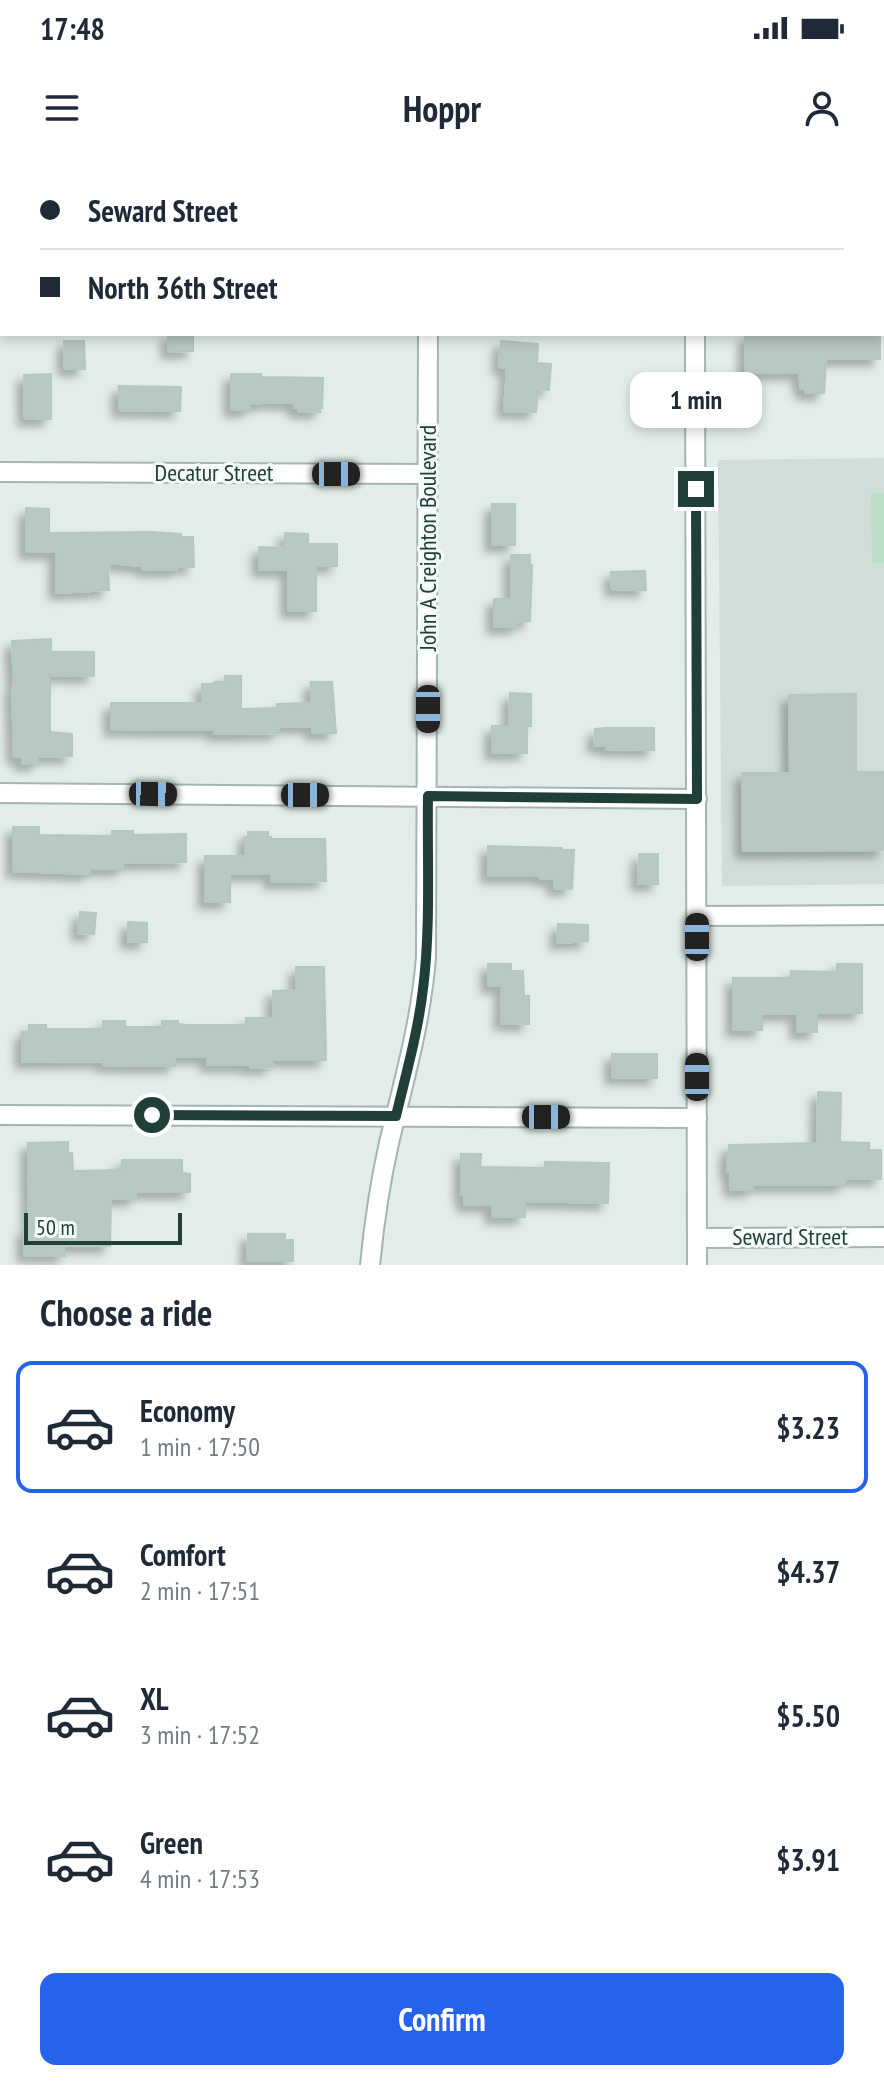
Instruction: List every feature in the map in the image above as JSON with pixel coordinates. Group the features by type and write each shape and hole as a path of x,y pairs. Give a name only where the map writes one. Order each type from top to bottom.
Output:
{"street":[{"name":"John A Creighton Boulevard","path":"370,1265 380,1188 418,1024 426,957 428,336"},
{"path":"695,336 697,1265"},
{"name":"Decatur Street","path":"0,472 428,474"},
{"path":"0,793 697,799"},
{"path":"697,916 884,915"},
{"path":"0,1115 697,1118"},
{"name":"Seward Street","path":"697,1238 884,1237"}],"shaded area":[{"path":"884,458 884,884 722,886 718,460"}],"green space":[{"path":"871,493 884,493 884,563 872,563"}],"building":[{"path":"168,336 193,336 193,351 168,352"},
{"path":"745,336 880,336 880,359 826,359 824,393 805,393 805,389 801,389 799,373 745,373"},
{"path":"64,341 84,341 85,369 65,369"},
{"path":"501,341 538,344 537,363 551,364 549,390 538,389 536,412 504,411 507,368 499,367"},
{"path":"51,374 51,419 25,419 24,375"},
{"path":"231,374 323,378 322,408 320,412 298,411 294,408 295,403 261,402 250,404 250,410 231,410"},
{"path":"119,386 181,387 180,411 119,410"},
{"path":"492,504 515,504 515,545 492,545"},
{"path":"26,508 49,509 49,533 152,532 193,537 194,567 142,569 142,566 108,563 109,590 56,593 56,552 26,552"},
{"path":"285,533 308,534 308,544 337,544 337,566 316,566 316,611 288,611 288,570 259,570 259,547 285,548"},
{"path":"511,555 530,555 530,621 521,621 517,627 494,627 494,599 511,599"},
{"path":"645,571 646,590 612,589 611,572"},
{"path":"51,639 51,652 94,652 94,676 50,675 50,732 72,734 72,756 38,757 38,764 22,764 22,757 14,757 12,641"},
{"path":"225,676 241,676 241,709 311,703 311,682 332,682 336,733 312,733 312,726 278,727 279,733 236,734 214,734 214,730 111,729 111,703 202,703 202,684 225,682"},
{"path":"510,693 531,694 527,753 492,753 492,726 509,726"},
{"path":"856,694 856,772 884,772 884,850 743,851 742,773 790,773 789,695"},
{"path":"654,728 654,750 594,746 595,729"},
{"path":"13,827 39,827 39,835 112,836 112,831 133,831 133,835 186,834 186,862 123,863 123,869 90,869 90,874 13,871"},
{"path":"248,832 268,832 271,839 325,839 326,881 271,882 271,874 230,874 230,902 205,902 205,856 245,856"},
{"path":"488,846 574,850 572,889 554,888 554,879 540,876 488,876"},
{"path":"639,854 658,854 658,884 638,884"},
{"path":"80,912 96,913 94,934 78,933"},
{"path":"128,922 147,923 147,942 128,942"},
{"path":"558,924 588,925 588,941 557,943"},
{"path":"488,964 511,964 511,971 523,971 524,996 529,996 529,1024 501,1023 502,986 488,986"},
{"path":"837,964 862,964 862,1013 817,1013 817,1032 797,1032 797,1014 762,1014 762,1030 733,1030 733,978 791,978 791,971 837,972"},
{"path":"296,967 324,967 326,1060 273,1060 272,1067 250,1068 250,1065 207,1065 207,1057 175,1057 175,1066 103,1065 103,1061 22,1062 22,1032 29,1032 29,1025 46,1025 46,1029 103,1029 103,1021 125,1021 125,1027 162,1027 162,1021 178,1021 178,1024 188,1025 246,1025 246,1018 273,1018 273,991 296,990"},
{"path":"612,1054 657,1054 657,1078 612,1077"},
{"path":"818,1092 841,1093 840,1142 869,1143 869,1150 881,1150 881,1179 845,1178 845,1185 753,1185 753,1190 731,1190 730,1172 727,1172 729,1145 817,1143"},
{"path":"68,1142 73,1171 121,1170 122,1160 182,1160 182,1173 190,1174 190,1192 136,1192 136,1199 111,1199 110,1246 65,1246 65,1256 24,1255 24,1229 29,1229 28,1143"},
{"path":"461,1154 481,1154 480,1167 545,1168 545,1162 609,1163 608,1203 525,1201 525,1217 492,1217 492,1205 464,1205 464,1195 461,1195"},
{"path":"248,1234 285,1234 285,1240 293,1240 293,1261 247,1261"}],"route":[{"path":"152,1115 396,1116 423,989 428,796 697,799 696,489"}]}
